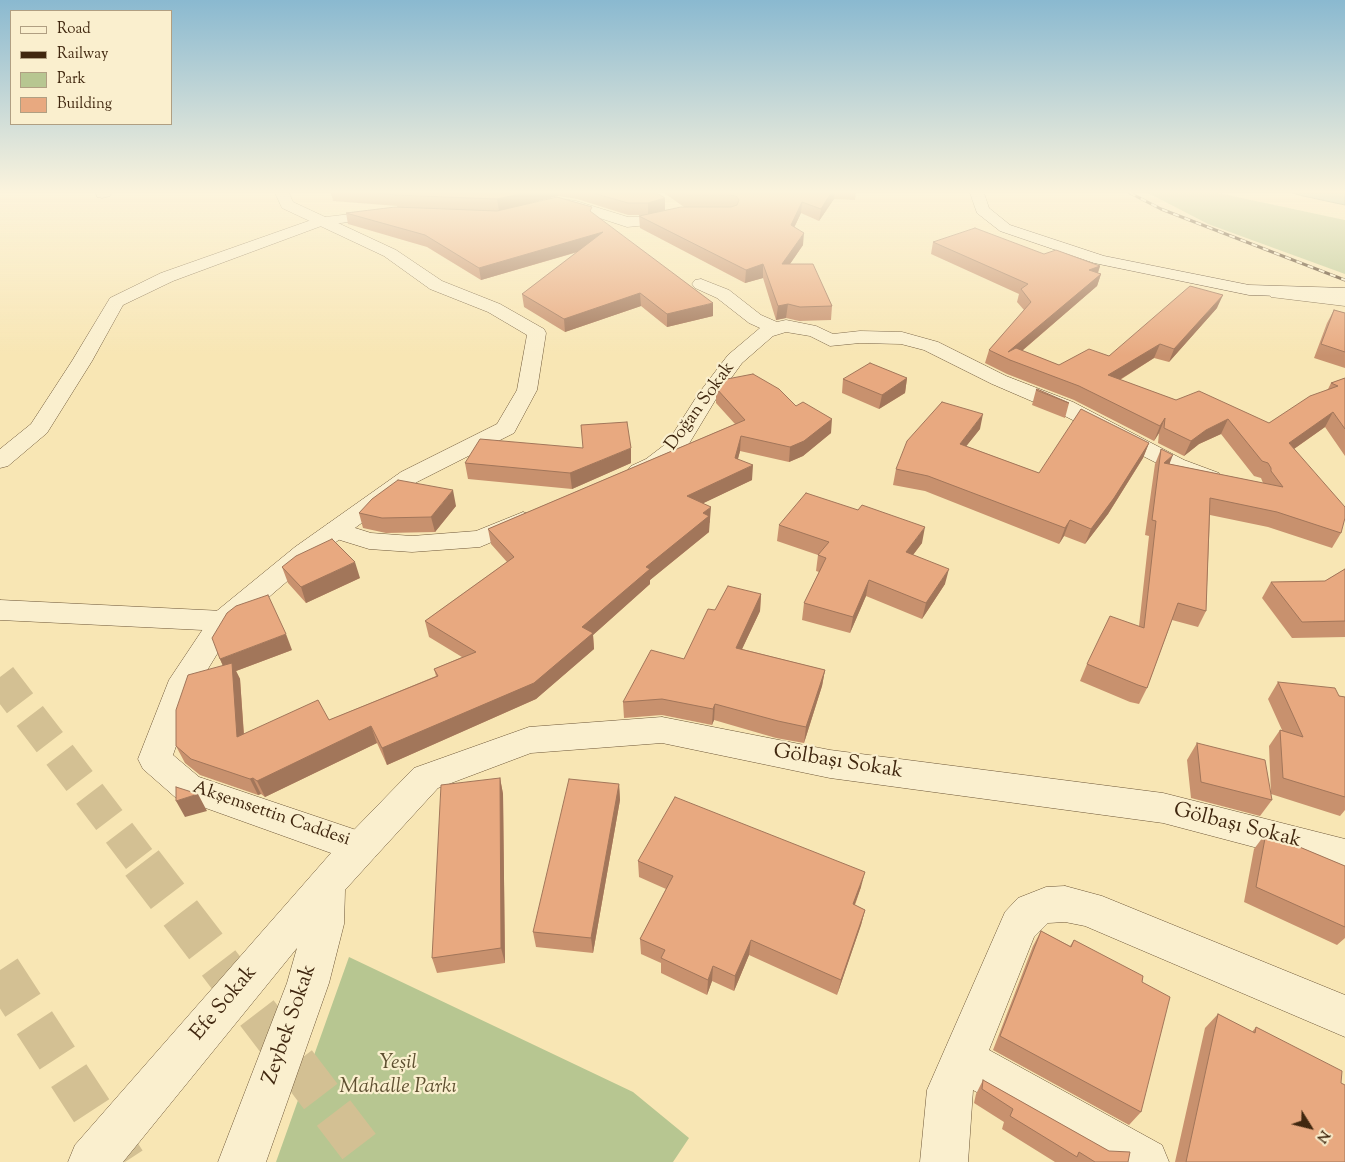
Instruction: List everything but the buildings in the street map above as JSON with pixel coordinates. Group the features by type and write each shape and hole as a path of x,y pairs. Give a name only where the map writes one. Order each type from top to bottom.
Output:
{"street":[{"path":"0,461 40,428 116,302 167,277 249,247"},
{"name":"Akşemsettin Caddesi","path":"361,847 187,787 155,759 180,688 223,621 304,553 408,477 506,428 527,390 537,333 494,308 436,285 390,252 380,247"},
{"path":"1062,247 1100,260 1248,290 1345,301"},
{"path":"1277,280 1294,290"},
{"path":"701,284 723,294 754,319 776,328 800,327 816,332 830,340 860,337 902,338 931,346 999,380 1065,407 1192,472 1234,482"},
{"path":"1248,290 1345,293"},
{"name":"Doğan Sokak","path":"618,480 654,464 676,446 706,397 735,359 766,332 776,328"},
{"path":"336,530 360,538 386,543 440,543 480,539 544,511"},
{"path":"0,610 223,621"},
{"name":"Gölbaşı Sokak","path":"361,847 426,778 528,740 662,730 830,764 1163,808 1345,855"},
{"name":"Efe Sokak","path":"92,1162 326,884 361,847"},
{"name":"Zeybek Sokak","path":"242,1162 308,983 324,924 326,884"},
{"path":"944,1162 950,1090 1019,925 1032,911 1046,905 1065,904 1088,909 1345,1016"},
{"path":"963,1060 1145,1162"}],"green space":[{"path":"1272,247 1345,247 1345,274"},
{"name":"Yeşil Mahalle Parkı","path":"349,957 633,1092 689,1138 673,1162 276,1162"}],"tunnel":[{"path":"0,677 143,864"},
{"path":"142,863 371,1162"},
{"path":"0,970 125,1162"}],"railway":[{"path":"1260,247 1345,280"}]}
